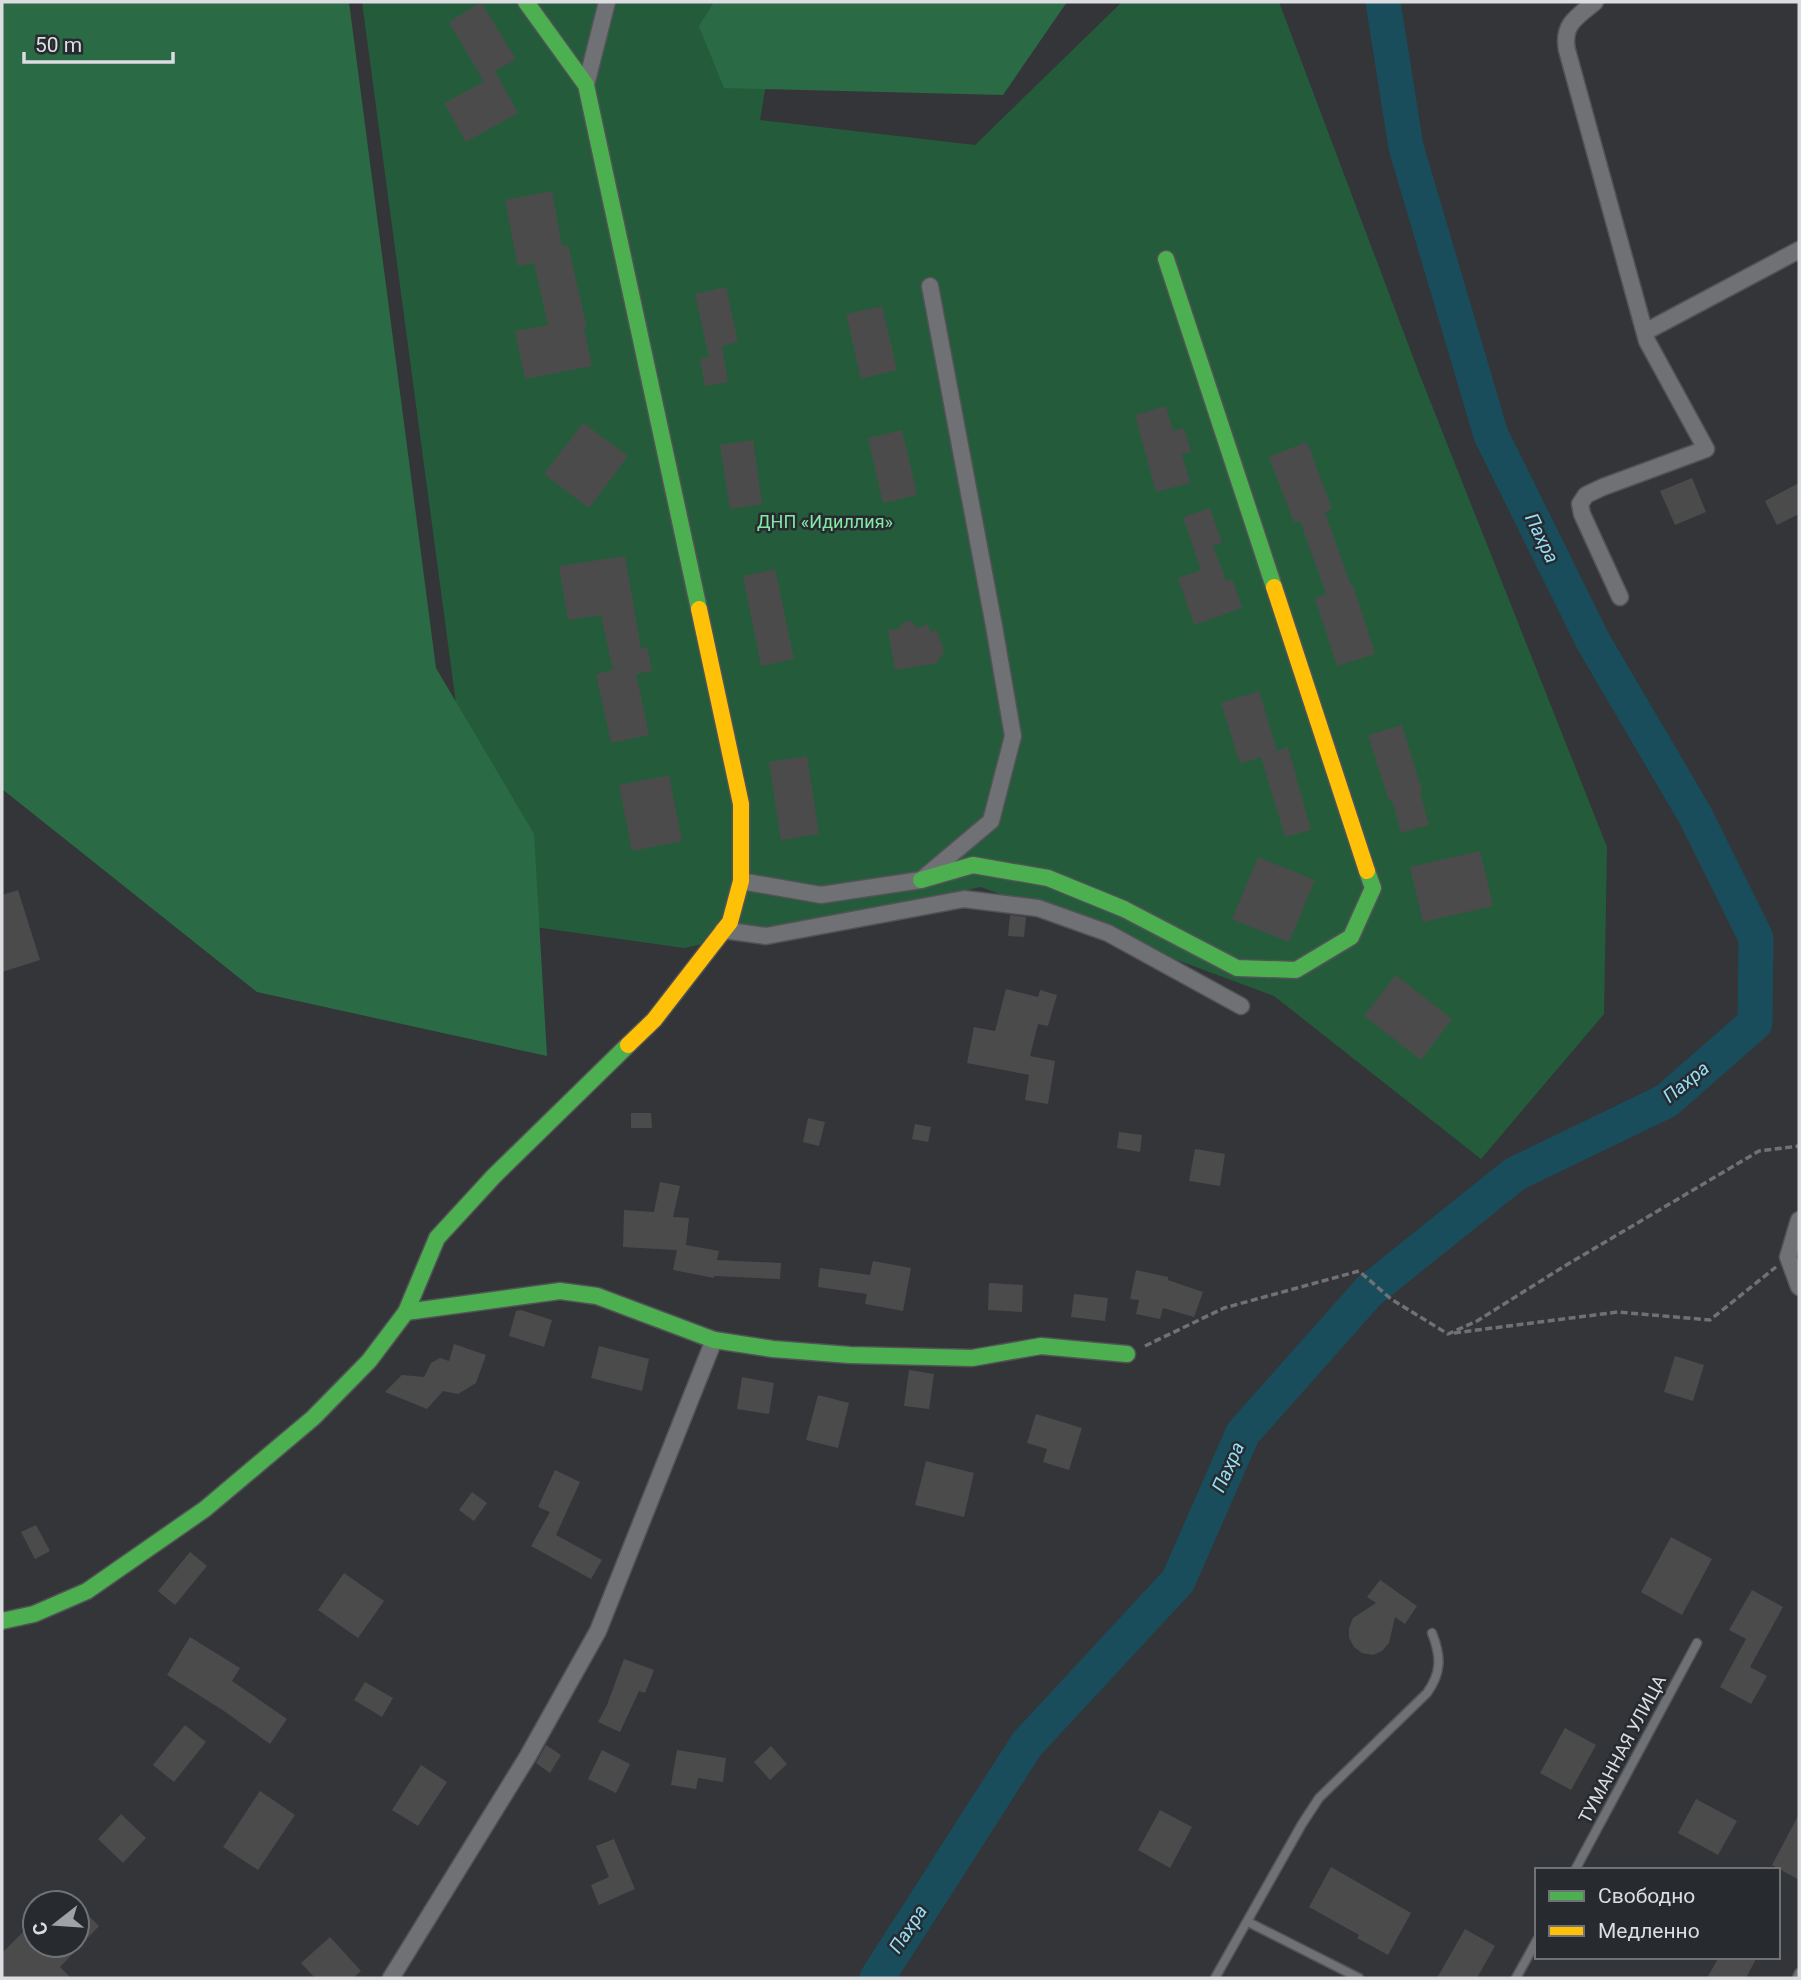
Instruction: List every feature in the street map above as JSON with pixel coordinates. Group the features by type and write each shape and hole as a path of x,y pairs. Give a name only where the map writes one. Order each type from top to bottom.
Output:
{"street":[{"path":"2,1620 34,1614 87,1591 205,1509 313,1418 369,1361 406,1312 437,1238 494,1176 654,1020 730,922 741,881 741,804 586,85 526,2"},
{"path":"586,85 607,2"},
{"path":"1595,2 1567,28 1565,38 1647,341 1706,449 1603,487 1586,495 1580,504 1581,513 1620,597"},
{"path":"1645,332 1799,250"},
{"path":"741,881 821,895 921,880 972,865 1048,878 1124,909 1237,968 1296,971 1351,937 1373,888 1166,259"},
{"path":"921,880 991,821 1013,736 930,286"},
{"path":"723,930 766,936 964,899 1038,908 1108,933 1241,1006"},
{"path":"1799,1220 1788,1258 1799,1287"},
{"path":"406,1312 560,1291 597,1296 714,1340 773,1349 863,1356 972,1358 1041,1346 1127,1354"},
{"path":"391,1978 522,1767 598,1631 714,1340"}],"lane":[{"path":"1215,1978 1319,1798 1427,1693 1440,1664 1439,1650 1432,1633"},
{"name":"ТУМАННАЯ УЛИЦА","path":"1576,1868 1698,1643"},
{"path":"1248,1922 1359,1978"},
{"path":"1516,1978 1535,1944"},
{"path":"1797,1978 1799,1973"}],"path":[{"path":"1448,1334 1477,1321 1563,1266 1759,1151 1799,1146"},
{"path":"1127,1354 1224,1308 1359,1271 1391,1299 1448,1334 1618,1312 1710,1320 1788,1258"}],"green space":[{"path":"2,2 349,2 436,668 534,834 547,1056 257,992 2,789"},
{"name":"ДНП «Идиллия»","path":"362,2 780,2 760,120 975,145 1122,2 1279,2 1419,373 1607,847 1604,1014 1481,1159 1274,996 981,887 684,948 485,920"},
{"path":"714,2 1067,2 1003,95 724,88 699,26"}],"building":[{"path":"481,2 516,59 495,71 518,113 466,142 444,103 484,82 449,22"},
{"path":"552,191 562,246 568,245 587,328 584,328 592,366 525,379 515,331 548,325 534,263 518,266 505,200"},
{"path":"726,287 738,342 722,346 728,382 705,386 700,359 709,357 695,294"},
{"path":"882,306 897,370 861,379 846,314"},
{"path":"1166,406 1173,431 1184,428 1191,452 1182,454 1190,483 1156,492 1135,415"},
{"path":"583,423 628,456 589,508 544,474"},
{"path":"902,430 917,495 883,503 868,438"},
{"path":"753,440 762,504 730,509 720,445"},
{"path":"1307,442 1332,509 1325,512 1351,586 1353,585 1375,654 1337,666 1315,598 1326,594 1300,521 1294,523 1269,457"},
{"path":"1692,478 1706,512 1675,525 1660,491"},
{"path":"1799,483 1799,514 1777,525 1765,501"},
{"path":"1210,508 1222,543 1213,545 1226,581 1232,579 1242,608 1194,625 1178,578 1201,570 1183,517"},
{"path":"625,556 641,649 647,647 652,671 636,674 649,735 611,743 596,674 613,670 601,615 568,620 559,566"},
{"path":"775,569 794,659 761,666 743,576"},
{"path":"910,620 917,628 928,624 930,632 937,630 944,652 937,663 895,670 888,630 900,628 902,623"},
{"path":"1259,691 1277,751 1288,747 1311,830 1285,837 1261,757 1240,764 1221,703"},
{"path":"1402,725 1422,791 1420,792 1429,825 1401,833 1368,735"},
{"path":"807,756 819,834 781,840 769,762"},
{"path":"669,775 682,841 632,851 619,785"},
{"path":"1480,851 1493,906 1423,922 1410,867"},
{"path":"1258,857 1315,880 1289,942 1232,919"},
{"path":"18,890 40,960 2,972 2,895"},
{"path":"1010,915 1026,917 1024,937 1008,936"},
{"path":"1396,975 1452,1019 1421,1060 1364,1016"},
{"path":"1006,989 1038,997 1040,990 1057,995 1048,1026 1038,1024 1030,1056 1055,1061 1048,1104 1025,1100 1029,1075 967,1063 974,1027 995,1031"},
{"path":"631,1113 651,1113 652,1128 631,1128"},
{"path":"808,1118 825,1122 819,1146 803,1142"},
{"path":"915,1124 931,1127 928,1142 912,1139"},
{"path":"1119,1132 1142,1135 1140,1152 1117,1148"},
{"path":"1195,1149 1225,1154 1220,1186 1189,1181"},
{"path":"660,1182 680,1186 673,1217 689,1218 686,1245 719,1251 717,1260 781,1263 780,1279 714,1278 673,1270 677,1250 623,1247 624,1210 654,1212"},
{"path":"873,1261 911,1268 903,1311 865,1304 867,1294 818,1287 820,1268 870,1275"},
{"path":"1136,1270 1168,1277 1168,1280 1203,1292 1194,1317 1163,1308 1160,1319 1136,1314 1139,1300 1130,1299"},
{"path":"989,1283 1023,1285 1022,1312 988,1310"},
{"path":"1074,1294 1108,1298 1105,1321 1071,1317"},
{"path":"521,1310 552,1320 544,1347 509,1336 516,1311"},
{"path":"454,1344 486,1355 476,1383 458,1394 443,1391 427,1409 385,1392 402,1375 424,1377 431,1363 440,1358 449,1361"},
{"path":"599,1346 649,1359 642,1391 591,1378"},
{"path":"1675,1356 1704,1365 1693,1401 1664,1392"},
{"path":"909,1370 934,1374 929,1409 904,1406"},
{"path":"742,1377 774,1383 769,1414 737,1409"},
{"path":"818,1395 849,1403 838,1448 806,1440"},
{"path":"1036,1414 1082,1428 1069,1470 1043,1462 1047,1449 1027,1443"},
{"path":"926,1461 974,1473 964,1517 915,1505"},
{"path":"555,1470 580,1482 556,1535 602,1560 591,1579 531,1546 550,1512 538,1507"},
{"path":"472,1492 487,1503 474,1521 459,1510"},
{"path":"36,1525 50,1551 35,1559 21,1532"},
{"path":"1671,1537 1712,1559 1682,1615 1641,1592"},
{"path":"190,1552 207,1566 175,1605 158,1591"},
{"path":"344,1573 384,1601 358,1638 318,1610"},
{"path":"1380,1580 1417,1606 1405,1624 1395,1617 1389,1643 1382,1651 1373,1655 1362,1653 1354,1647 1349,1638 1349,1628 1353,1618 1376,1603 1367,1597"},
{"path":"1752,1590 1783,1607 1750,1667 1767,1676 1751,1704 1720,1687 1746,1639 1729,1630"},
{"path":"190,1637 240,1668 232,1681 287,1719 270,1744 167,1675"},
{"path":"624,1659 654,1670 645,1693 639,1691 620,1732 598,1722"},
{"path":"365,1682 393,1698 382,1717 354,1700"},
{"path":"185,1725 206,1742 174,1782 153,1765"},
{"path":"1565,1728 1596,1745 1571,1790 1540,1773"},
{"path":"546,1745 561,1755 550,1773 536,1763"},
{"path":"771,1746 787,1764 770,1780 754,1762"},
{"path":"602,1750 630,1764 616,1793 588,1779"},
{"path":"677,1750 726,1758 723,1782 698,1778 696,1789 671,1785"},
{"path":"421,1765 447,1782 418,1826 392,1810"},
{"path":"260,1791 295,1815 258,1870 223,1847"},
{"path":"1696,1799 1737,1821 1718,1855 1678,1833"},
{"path":"1160,1810 1192,1827 1170,1868 1138,1850"},
{"path":"121,1814 146,1838 123,1863 98,1839"},
{"path":"1799,1814 1799,1880 1772,1865"},
{"path":"614,1839 635,1889 599,1905 591,1885 609,1877 596,1846"},
{"path":"1331,1867 1411,1913 1388,1955 1309,1907"},
{"path":"91,1918 99,1926 91,1934"},
{"path":"1465,1929 1495,1946 1477,1978 1437,1978"},
{"path":"21,1934 21,1959 68,1959 60,1967 71,1978 2,1978 2,1953"},
{"path":"330,1937 361,1971 353,1978 315,1978 301,1963"},
{"path":"1718,1959 1756,1959 1746,1978 1707,1978"}],"waterway":[{"name":"Пахра","path":"877,1978 1027,1744 1178,1581 1243,1433 1369,1291 1515,1174 1666,1101 1755,1023 1756,938 1695,815 1594,643 1491,435 1406,147 1383,2"}],"traffic: fast":[{"path":"526,2 586,85 699,609"},
{"path":"1166,259 1274,587"},
{"path":"921,880 973,865 1048,878 1124,909 1237,968 1296,970 1351,937 1373,888 1367,871"},
{"path":"2,1621 34,1614 87,1591 205,1509 313,1418 369,1361 406,1312 437,1238 494,1176 628,1045"},
{"path":"406,1312 560,1291 597,1296 714,1340 773,1349 850,1355 972,1358 1041,1346 1127,1354"}],"traffic: slow":[{"path":"1274,587 1367,871"},
{"path":"628,1045 654,1020 730,922 741,881 741,804 699,609"}]}
